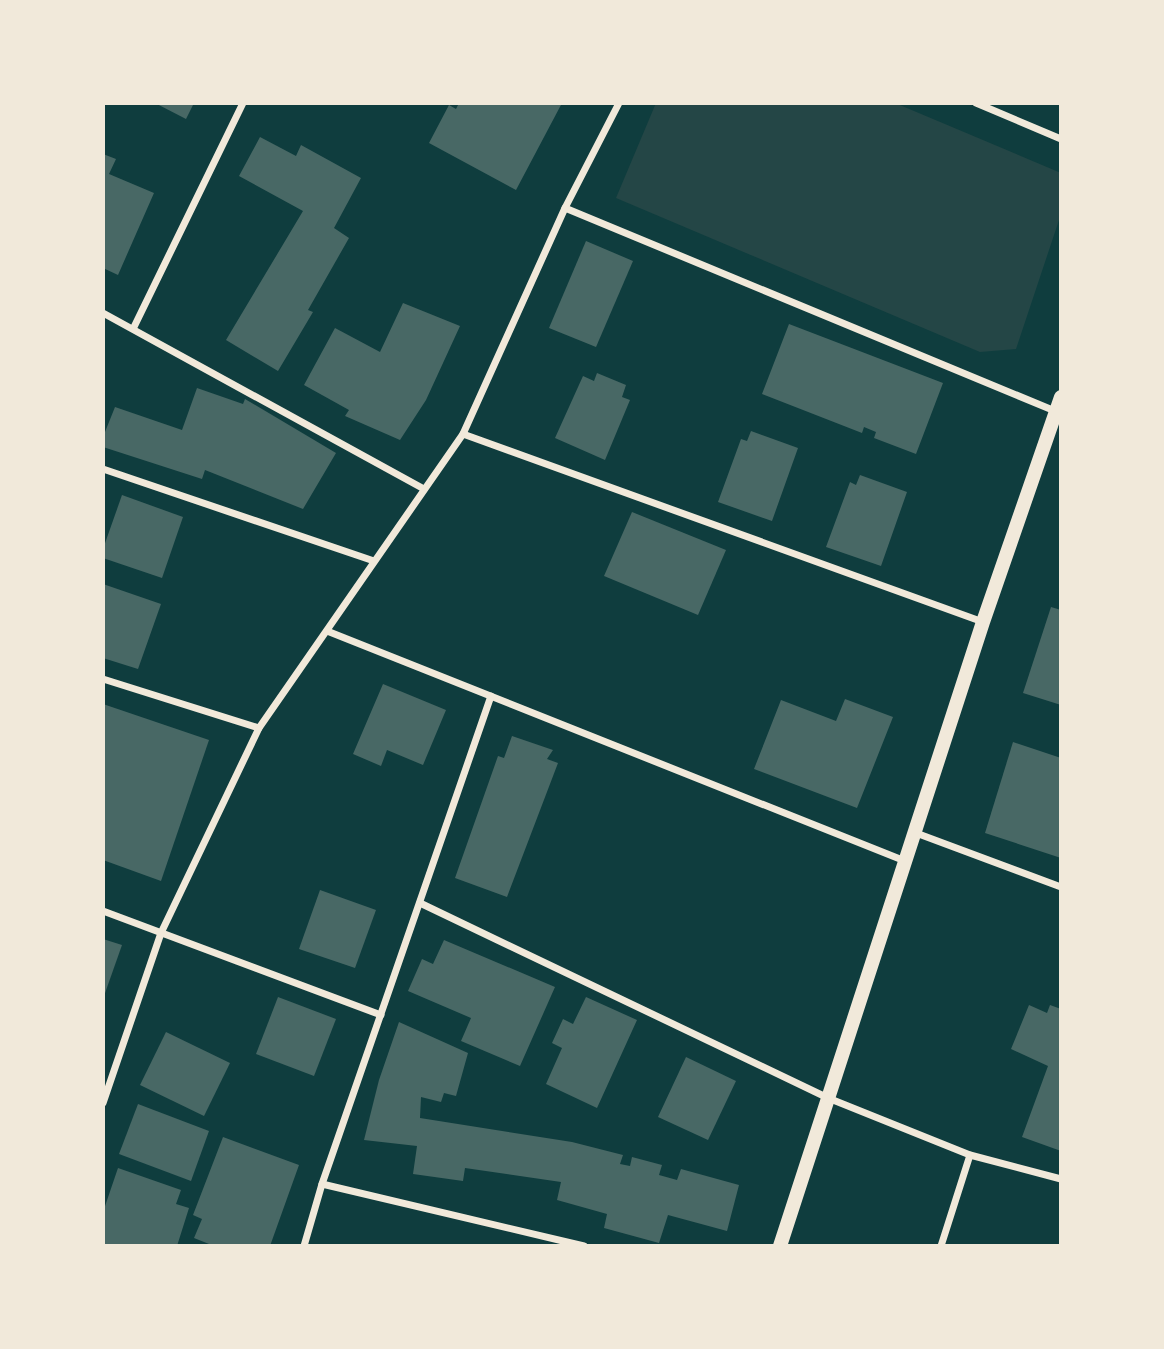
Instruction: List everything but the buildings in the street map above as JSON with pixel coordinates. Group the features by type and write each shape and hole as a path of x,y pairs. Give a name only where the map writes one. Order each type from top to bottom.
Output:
{"main road":[{"path":"780,1246 983,622 1058,404"}],"street":[{"path":"134,327 243,103"},
{"path":"103,1103 161,933 259,728 463,435 565,208 619,103"},
{"path":"976,103 1061,139"},
{"path":"565,208 1058,404"},
{"path":"103,313 134,327 424,489"},
{"path":"463,435 983,622"},
{"path":"103,469 374,561"},
{"path":"327,631 907,862"},
{"path":"103,679 259,728"},
{"path":"304,1246 322,1184 491,696"},
{"path":"916,833 1061,887"},
{"path":"420,903 828,1098 970,1155 1061,1179"},
{"path":"103,911 381,1015"},
{"path":"941,1246 970,1155"},
{"path":"322,1184 584,1246"}],"shaded area":[{"path":"656,103 895,103 1061,173 1061,214 1016,349 980,352 616,198"}]}
